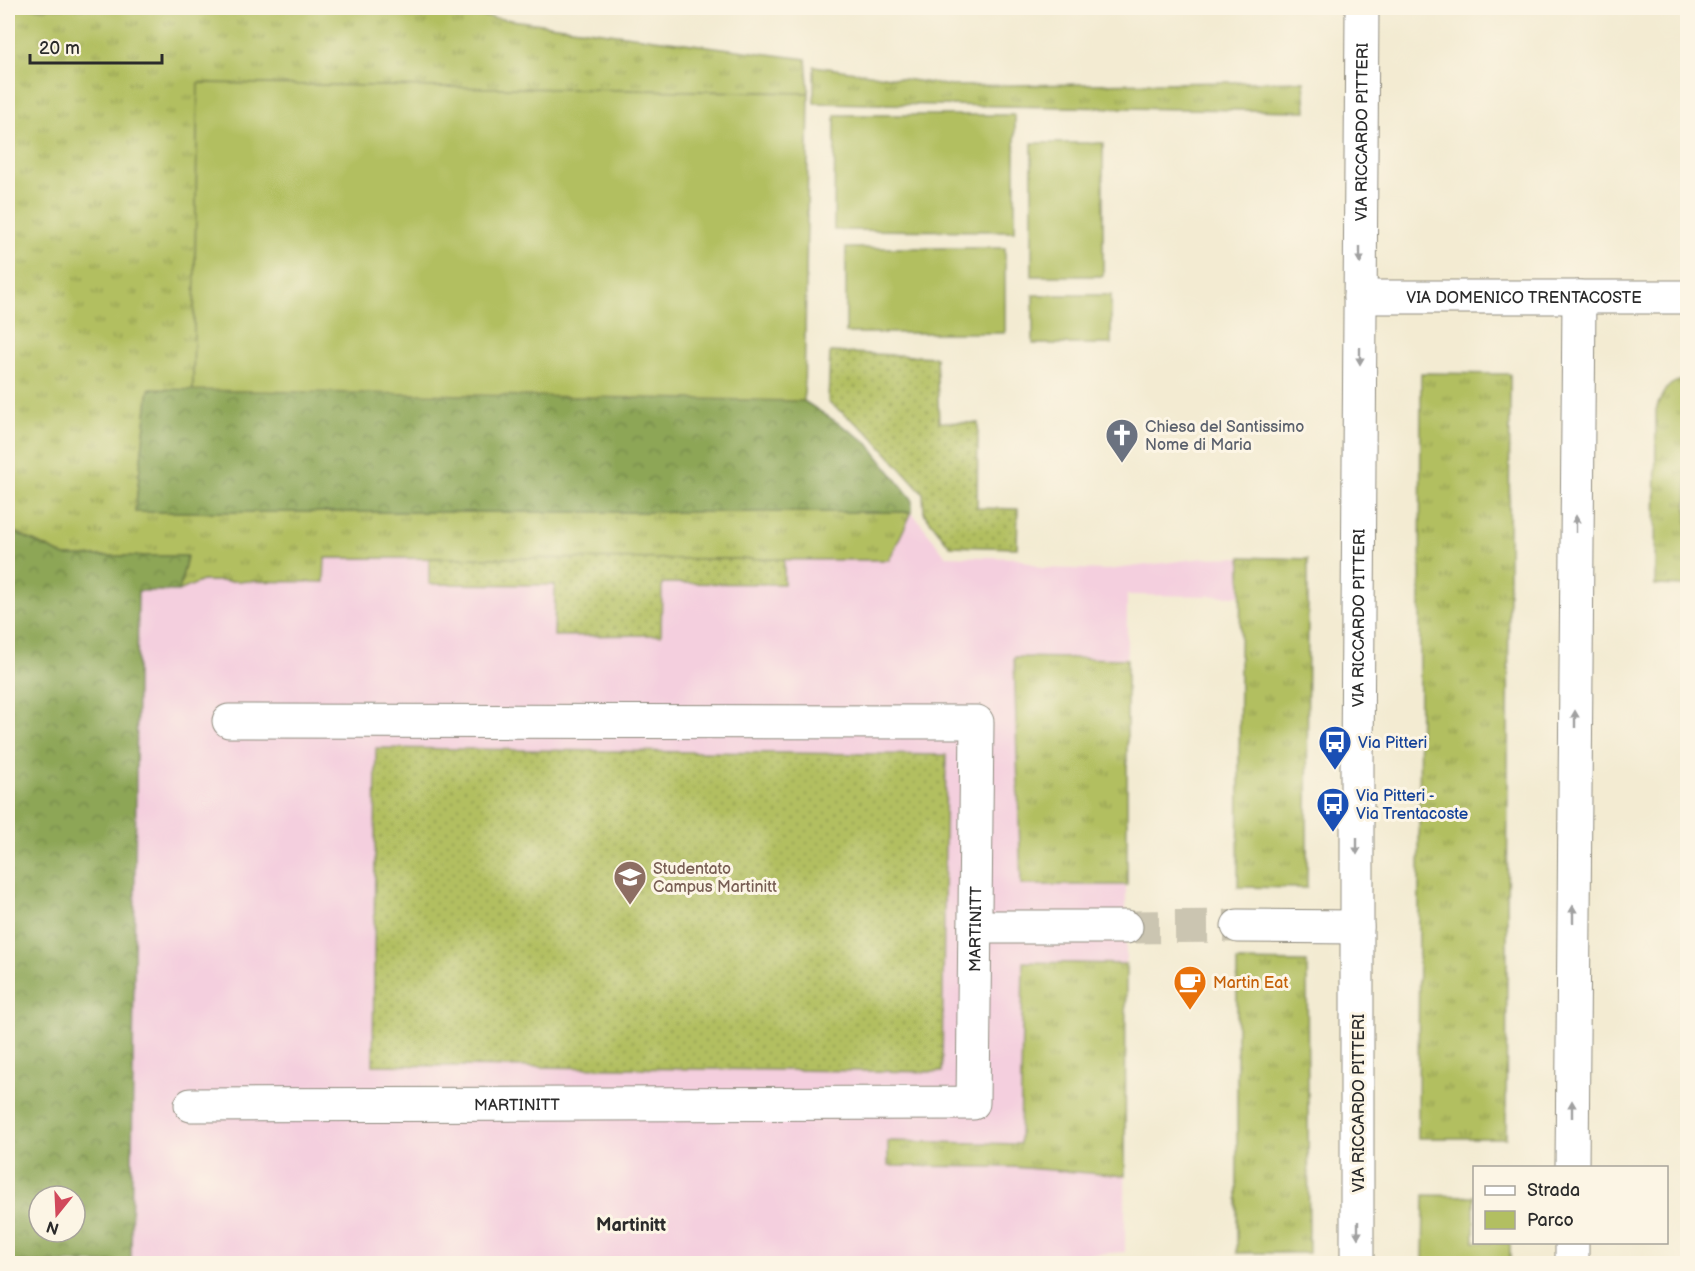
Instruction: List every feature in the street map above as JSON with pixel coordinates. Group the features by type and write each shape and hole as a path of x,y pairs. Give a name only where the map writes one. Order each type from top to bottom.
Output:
{"street":[{"name":"VIA RICCARDO PITTERI","path":"1357,1263 1362,8"},
{"name":"VIA DOMENICO TRENTACOSTE","path":"1360,297 1688,297"},
{"path":"1572,1166 1579,297"},
{"name":"MARTINITT","path":"192,1105 973,1103 977,722 229,721"},
{"path":"1238,926 1357,927"},
{"path":"975,927 1126,927"},
{"path":"1572,1244 1572,1263"}],"shaded area":[{"name":"Studentato Campus Martinitt","path":"135,512 912,512 946,556 1018,558 1041,568 1107,570 1203,558 1241,557 1239,596 1127,595 1125,1252 1013,1260 1011,1264 131,1264 138,591"}],"green space":[{"path":"8,8 420,8 806,59 809,93 198,83 193,390 149,390 135,512 912,512 889,560 325,558 324,582 202,581 179,591 187,556 65,556 8,529"},
{"path":"814,66 952,86 1304,81 1306,111 814,103"},
{"path":"198,83 809,93 804,401 193,390"},
{"path":"835,115 1015,115 1015,231 834,230"},
{"path":"1032,143 1103,143 1103,276 1032,276"},
{"path":"846,248 1005,248 1005,333 846,333"},
{"path":"1033,295 1111,295 1111,344 1033,344"},
{"path":"830,352 936,357 939,422 978,423 977,508 1018,509 1017,548 950,546 924,513 923,493 869,433 828,402"},
{"path":"1421,373 1510,374 1506,1138 1418,1138"},
{"path":"1687,379 1687,586 1655,585 1656,410 1670,385"},
{"path":"149,389 804,401 866,441 912,499 912,512 135,512"},
{"path":"8,529 65,556 187,556 179,591 138,591 131,1263 8,1263"},
{"path":"1241,557 1308,559 1307,888 1238,887"},
{"path":"429,558 784,559 784,584 662,583 661,635 554,636 555,585 429,584"},
{"path":"1014,657 1127,659 1127,885 1021,885"},
{"path":"376,748 946,755 942,1072 373,1065"},
{"path":"1237,961 1307,962 1309,1253 1237,1253"},
{"path":"1023,962 1126,964 1125,1176 1013,1167 888,1166 888,1141 1020,1144"},
{"path":"1424,1195 1473,1196 1473,1244 1510,1244 1510,1263 1423,1263"}],"tunnel":[{"path":"1126,927 1238,926"}],"place":[{"name":"Chiesa del Santissimo Nome di Maria","path":"1122,464"},
{"name":"Via Pitteri","path":"1335,771"},
{"name":"Via Pitteri - Via Trentacoste","path":"1333,833"},
{"name":"Studentato Campus Martinitt","path":"630,906"},
{"name":"Martin Eat","path":"1190,1011"}],"district":[{"name":"Martinitt","path":"631,1225"}]}
